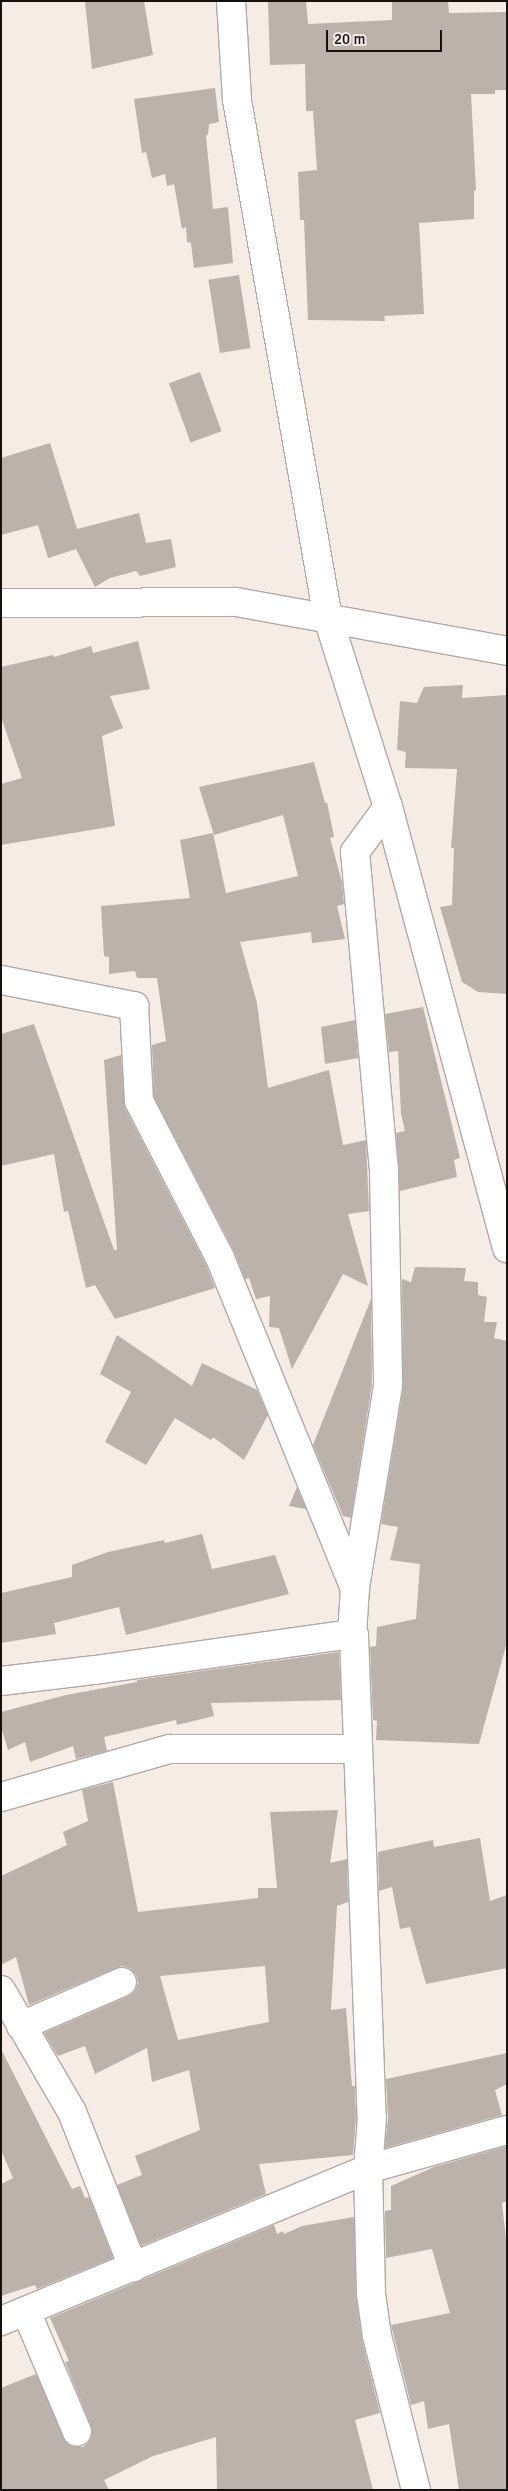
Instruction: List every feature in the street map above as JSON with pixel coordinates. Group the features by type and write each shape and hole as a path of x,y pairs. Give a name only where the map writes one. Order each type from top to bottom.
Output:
{"street":[{"path":"231,1 237,100 328,618 388,808 507,1248"},
{"path":"1,603 236,602 507,651"},
{"path":"388,808 355,852 384,1170 388,1386 355,1588 352,1634 372,2118 368,2169 370,2294 378,2336 416,2490"},
{"path":"1,980 134,1006 139,1101 220,1258 355,1588"},
{"path":"1,1681 95,1670 352,1634"},
{"path":"1,1798 170,1749 358,1749"},
{"path":"21,2026 122,1982"},
{"path":"1,1990 72,2112 133,2266"},
{"path":"1,2321 368,2169 507,2130"},
{"path":"26,2311 76,2432"}],"building":[{"path":"85,1 144,1 153,55 92,69"},
{"path":"268,1 306,1 308,24 392,20 392,1 448,1 449,13 507,12 507,90 495,90 495,94 471,94 476,190 474,191 474,219 419,223 424,314 384,316 385,321 308,320 304,220 300,220 298,172 317,170 313,111 306,111 305,64 270,65"},
{"path":"215,88 219,122 209,124 206,136 213,209 228,207 233,263 194,268 191,243 187,242 186,227 182,229 174,184 167,186 165,174 152,178 146,152 142,153 134,99"},
{"path":"239,275 251,348 220,353 208,280"},
{"path":"200,372 222,431 191,442 169,383"},
{"path":"50,443 77,529 139,513 146,543 171,539 176,567 140,576 136,571 110,578 95,587 76,549 48,558 38,525 1,535 1,458"},
{"path":"138,641 150,689 110,696 123,728 102,736 115,826 1,845 1,784 22,778 1,717 1,667 53,655 54,657 91,646 93,653"},
{"path":"463,685 462,698 507,695 507,994 478,992 462,982 440,907 452,905 454,848 451,848 457,769 405,768 406,752 397,750 400,701 417,703 424,687"},
{"path":"314,762 325,803 327,802 334,837 330,838 342,882 344,904 337,906 345,939 312,943 311,932 240,942 257,1003 268,1088 329,1070 343,1145 366,1140 369,1211 348,1214 368,1286 343,1274 292,1369 279,1328 269,1327 270,1296 256,1299 249,1278 245,1279 234,1251 154,1097 152,1045 166,1041 157,978 137,978 135,971 109,974 109,957 104,956 101,906 190,898 180,840 213,833 226,893 298,876 283,815 214,835 199,787"},
{"path":"423,1007 460,1158 454,1160 457,1177 400,1191 396,1133 405,1131 401,1114 398,1051 389,1052 385,1014"},
{"path":"355,1020 358,1058 325,1064 321,1027"},
{"path":"34,1024 114,1250 117,1250 104,1060 121,1055 125,1108 206,1265 215,1288 115,1319 95,1285 86,1288 68,1211 64,1212 54,1154 1,1166 1,1034"},
{"path":"415,1267 466,1268 464,1281 478,1282 478,1295 487,1297 484,1322 497,1322 494,1338 507,1341 507,1642 479,1744 376,1740 377,1721 373,1720 370,1647 376,1646 377,1627 416,1619 420,1564 390,1560 398,1527 381,1524 403,1389 402,1279 411,1282"},
{"path":"371,1299 372,1385 351,1518 343,1516 313,1445"},
{"path":"117,1335 192,1386 202,1363 257,1390 268,1415 244,1460 213,1437 211,1440 175,1418 146,1465 105,1442 131,1392 100,1374"},
{"path":"297,1487 306,1509 289,1506"},
{"path":"202,1534 212,1569 275,1555 289,1594 126,1635 119,1607 54,1623 56,1634 1,1643 1,1593 72,1577 72,1565 108,1552 164,1540 165,1543"},
{"path":"339,1652 341,1700 211,1703 214,1716 177,1725 176,1720 104,1737 107,1751 76,1759 73,1746 30,1762 25,1742 8,1750 1,1727 1,1712 66,1695 137,1682 137,1680"},
{"path":"113,1782 138,1912 258,1898 258,1888 277,1888 270,1812 338,1810 330,1863 347,1859 348,1902 337,1906 331,2010 346,2008 352,2086 355,2086 356,2118 353,2155 259,2164 266,2194 141,2246 117,2185 142,2175 135,2156 200,2130 189,2070 152,2082 147,2048 95,2074 85,2046 58,2056 44,2033 129,1996 135,1991 138,1983 136,1975 131,1969 123,1966 116,1968 29,2005 16,1957 1,1965 1,1876 67,1845 63,1832 88,1821 82,1790","holes":["265,1966 269,2022 178,2040 160,1976"]},
{"path":"480,1838 490,1901 507,1895 507,1968 426,1984 410,1927 400,1929 392,1887 379,1891 378,1852 433,1840 434,1847"},
{"path":"1,2049 72,2189 80,2186 85,2198 89,2197 113,2258 37,2289 35,2285 1,2296 1,2184 13,2178 1,2150"},
{"path":"507,2053 507,2084 495,2090 502,2115 385,2148 388,2118 386,2079"},
{"path":"507,2146 507,2201 502,2203 507,2248 507,2490 459,2490 449,2424 428,2429 424,2401 411,2405 391,2325 450,2313 432,2249 386,2258 385,2211 391,2210 391,2186 434,2167"},
{"path":"354,2217 356,2296 362,2340 380,2413 355,2420 373,2490 217,2490 216,2437 153,2456 104,2480 109,2490 1,2490 1,2388 36,2374 67,2444 83,2447 89,2442 92,2434 91,2426 65,2362 69,2361 50,2318 274,2225 277,2234 283,2231 284,2234 302,2226"}]}
